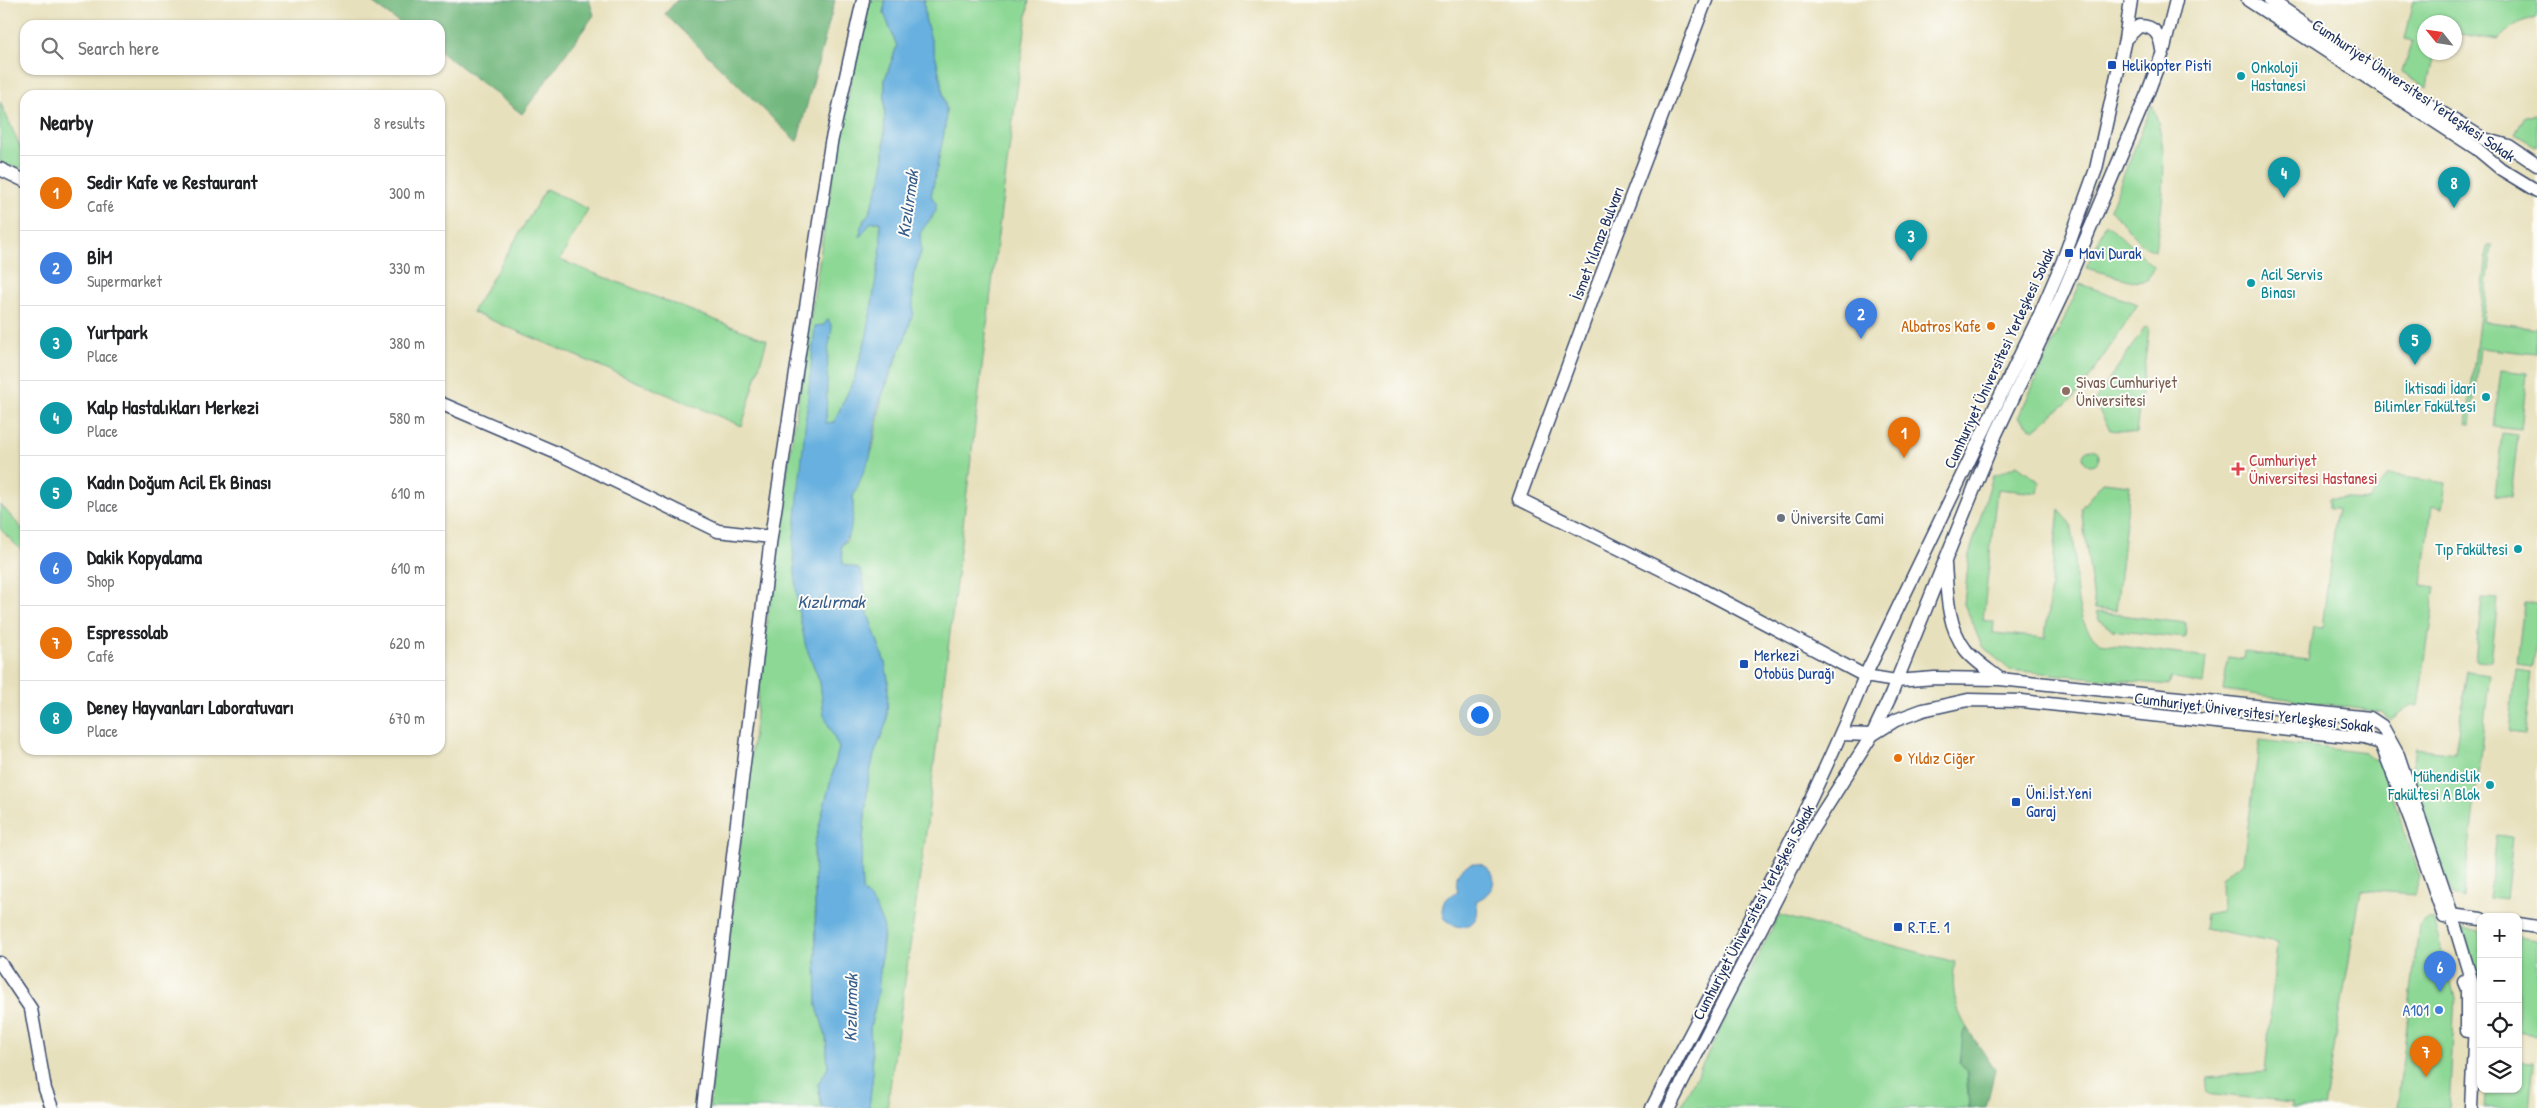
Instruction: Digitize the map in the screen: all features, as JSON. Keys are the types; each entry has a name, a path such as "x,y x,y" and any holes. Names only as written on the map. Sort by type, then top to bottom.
{"street":[{"path":"703,1108 771,537 831,143 863,0"},
{"name":"İsmet Yılmaz Bulvarı","path":"1519,499 1706,0"},
{"name":"Cumhuriyet Üniversitesi Yerleşkesi Sokak","path":"1652,1108 1766,888 1841,734 1865,676 2040,314 2062,263 2096,169 2125,39 2131,0"},
{"name":"Cumhuriyet Üniversitesi Yerleşkesi Sokak","path":"1669,1108 1811,831 1872,736 1914,640 1996,434 2082,250 2163,52 2176,0"},
{"name":"Cumhuriyet Üniversitesi Yerleşkesi Sokak","path":"2248,0 2478,149 2501,168 2537,192"},
{"name":"Cumhuriyet Üniversitesi Yerleşkesi Sokak","path":"2270,0 2402,88 2484,139 2509,146 2537,165"},
{"path":"2125,39 2139,26 2147,26 2160,37 2163,52"},
{"path":"0,169 20,179"},
{"path":"445,405 559,454 718,531 771,537"},
{"name":"Cumhuriyet Üniversitesi Yerleşkesi Sokak","path":"1519,499 1689,583 1865,676 1896,681 1935,678 2000,679 2370,718 2382,726 2398,755 2474,989 2476,1002 2471,1108"},
{"name":"Cumhuriyet Üniversitesi Yerleşkesi Sokak","path":"1945,560 1948,600 1954,628 1965,649 2000,679"},
{"name":"Cumhuriyet Üniversitesi Yerleşkesi Sokak","path":"1872,736 1896,720 1914,713 1968,700 2022,701 2364,738 2381,744 2411,821 2466,989 2464,1108"},
{"path":"1841,734 1872,736"},
{"path":"2451,915 2477,918"},
{"path":"2522,925 2537,927"},
{"path":"0,963 31,1009 42,1074 52,1108"}],"green space":[{"path":"374,0 589,0 594,15 522,114 445,55 445,20 396,20 372,3"},
{"path":"677,0 835,0 797,142 665,14"},
{"path":"870,0 885,0 884,13 897,46 885,79 884,161 881,179 870,211 861,227 860,235 871,222 880,222 881,247 867,335 854,379 834,422 826,423 828,319 798,609 806,646 820,682 824,715 839,748 814,846 817,1006 826,1037 828,1068 818,1084 822,1108 709,1108 777,538 837,144"},
{"path":"924,0 1029,0 1000,218 925,840 887,1108 869,1108 873,1073 870,1028 876,1002 884,937 874,904 862,890 861,864 868,781 874,755 887,721 888,680 885,663 868,614 863,577 859,569 843,564 841,546 847,540 853,514 853,497 873,448 882,396 908,330 913,277 921,252 920,233 924,225 932,219 936,203 931,196 945,128 946,109 937,62 925,18"},
{"path":"2414,0 2537,0 2537,18 2520,22 2498,40 2462,34 2462,15 2417,15 2417,60 2433,60 2427,87 2402,72 2412,41 2405,39"},
{"path":"0,102 20,146 20,167 8,166 0,162"},
{"path":"2152,105 2162,140 2164,177 2161,215 2155,251 2144,246 2110,209"},
{"path":"2537,115 2537,147 2515,134 2525,116"},
{"path":"546,189 588,209 560,260 767,340 742,426 472,312"},
{"path":"2106,223 2154,267 2147,280 2137,282 2086,268"},
{"path":"2488,245 2492,245 2483,321 2537,328 2537,354 2480,348 2471,424 2467,424"},
{"path":"2080,284 2138,304 2080,392 2034,430 2018,418"},
{"path":"2145,327 2149,328 2136,433 2110,430 2094,402"},
{"path":"2501,370 2527,373 2521,430 2494,427"},
{"path":"2502,433 2518,435 2511,497 2495,495"},
{"path":"2091,449 2097,451 2099,457 2097,463 2091,465 2085,463 2083,457 2085,451"},
{"path":"2017,465 2040,482 2038,493 1997,489 1983,620 1994,622 1993,633 2045,638 2059,510 2071,526 2074,540 2076,589 2083,619 2089,632 2100,643 2207,658 2204,684 2170,678 2169,685 2010,670 1982,646 1964,604 1969,555 1993,476"},
{"path":"2388,475 2446,483 2442,507 2432,506 2422,585 2436,587 2418,706 2411,705 2390,721 2382,712 2223,690 2228,657 2244,659 2245,652 2308,660 2313,627 2322,628 2337,509 2329,509 2329,498 2369,500"},
{"path":"2103,482 2130,485 2116,611 2095,609 2081,508"},
{"path":"0,504 20,526 20,549 0,529"},
{"path":"2482,598 2498,599 2491,661 2475,660"},
{"path":"2524,603 2537,604 2537,634 2533,666 2517,664"},
{"path":"2096,612 2186,623 2185,638 2112,630 2099,620"},
{"path":"2516,670 2532,672 2525,734 2509,732"},
{"path":"2467,671 2490,674 2463,898 2451,893 2411,780 2416,748 2455,753"},
{"path":"2260,740 2365,753 2381,762 2420,877 2414,894 2361,890 2324,1108 2291,1108 2291,1103 2206,1093 2208,1077 2265,1072 2277,943 2204,929 2206,914 2222,911 2221,878 2243,862"},
{"path":"2497,835 2513,837 2506,899 2489,897"},
{"path":"1779,915 1955,962 1953,979 1956,1004 1967,1028 1963,1034 1969,1108 1680,1108"},
{"path":"2427,919 2433,919 2455,997 2449,1108 2397,1108 2419,926"},
{"path":"2462,928 2477,930 2477,977 2464,941"},
{"path":"2522,938 2537,940 2537,1035 2522,1033"},
{"path":"1967,1028 1995,1070 1986,1108 1969,1108 1967,1072 1960,1064 1963,1034"},
{"path":"2522,1061 2534,1062 2529,1108 2485,1108 2487,1093 2522,1093"}],"water":[{"name":"Kızılırmak","path":"885,0 924,0 925,18 937,62 946,109 945,128 931,196 936,203 936,211 920,233 921,251 913,277 913,313 879,404 870,457 853,497 850,532 841,546 843,564 859,569 863,577 868,614 885,663 888,680 887,721 874,755 868,781 861,864 862,890 874,904 884,927 878,994 870,1028 873,1073 869,1108 822,1108 818,1084 828,1068 826,1037 817,1006 814,846 839,748 824,715 820,682 806,647 798,609 793,548 815,326 824,325 828,319 832,327 828,352 826,423 834,422 854,379 867,335 881,247 880,222 871,222 860,237 861,227 870,211 881,179 884,161 885,79 897,46 884,13"},
{"path":"1474,863 1489,869 1493,874 1493,886 1484,897 1476,901 1477,912 1475,920 1469,925 1461,927 1447,921 1444,914 1444,905 1450,896 1458,892 1457,877 1461,870"}],"place":[{"name":"Helikopter Pisti","path":"2112,65"},
{"name":"Onkoloji Hastanesi","path":"2241,76"},
{"name":"Kalp Hastalıkları Merkezi","path":"2284,198"},
{"name":"Deney Hayvanları Laboratuvarı","path":"2454,208"},
{"name":"Mavi Durak","path":"2069,253"},
{"name":"Yurtpark","path":"1911,261"},
{"name":"Acil Servis Binası","path":"2251,283"},
{"name":"Albatros Kafe","path":"1991,326"},
{"name":"BİM","path":"1861,339"},
{"name":"Kadın Doğum Acil Ek Binası","path":"2415,365"},
{"name":"Sivas Cumhuriyet Üniversitesi","path":"2066,391"},
{"name":"İktisadi İdari Bilimler Fakültesi","path":"2486,397"},
{"name":"Sedir Kafe ve Restaurant","path":"1904,458"},
{"name":"Cumhuriyet Üniversitesi Hastanesi","path":"2238,469"},
{"name":"Üniversite Cami","path":"1781,518"},
{"name":"Tıp Fakültesi","path":"2518,549"},
{"name":"Merkezi Otobüs Durağı","path":"1744,664"},
{"name":"Yıldız Ciğer","path":"1898,758"},
{"name":"Mühendislik Fakültesi A Blok","path":"2490,785"},
{"name":"Üni.İst.Yeni Garaj","path":"2016,802"},
{"name":"R.T.E. 1","path":"1898,927"},
{"name":"Dakik Kopyalama","path":"2440,992"},
{"name":"A101","path":"2439,1010"},
{"name":"Espressolab","path":"2426,1077"}]}
